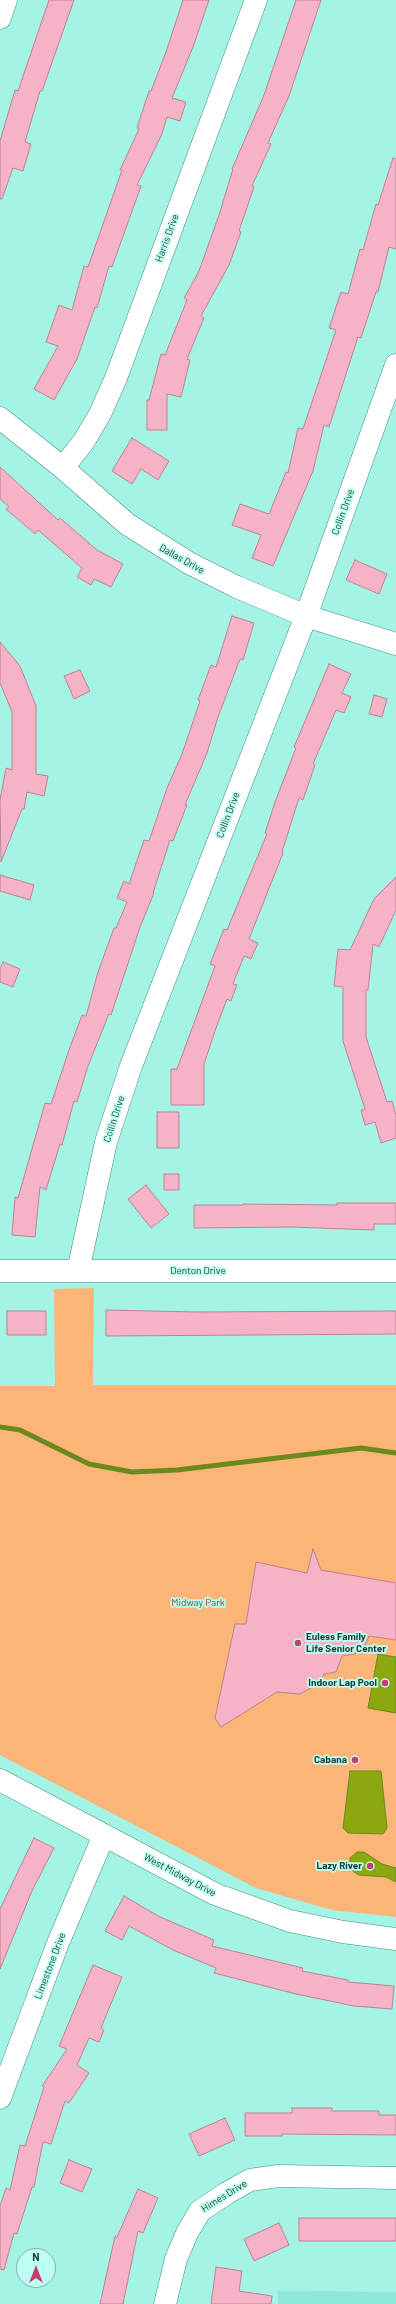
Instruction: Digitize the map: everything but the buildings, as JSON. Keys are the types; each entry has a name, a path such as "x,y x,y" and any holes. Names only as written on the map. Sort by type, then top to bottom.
{"street":[{"path":"0,18 6,0"},
{"name":"Harris Drive","path":"63,468 84,441 100,414 116,378 256,0"},
{"name":"Collin Drive","path":"78,1271 106,1142 131,1066 391,395 396,365"},
{"name":"Dallas Drive","path":"0,418 63,468 126,524 189,563 237,587 306,616 396,644"},
{"name":"Denton Drive","path":"0,1272 396,1272"},
{"name":"West Midway Drive","path":"0,1780 215,1894 290,1921 343,1932 396,1939"},
{"name":"Limestone Drive","path":"0,2098 61,1936 104,1835"},
{"name":"Himes Drive","path":"165,2304 176,2259 187,2233 200,2211 250,2180 278,2176 396,2178"}],"shaded area":[{"name":"Indoor Lap Pool","path":"378,1654 396,1657 396,1713 368,1708"},
{"path":"350,1771 381,1771 387,1828 383,1834 348,1833 343,1828"},
{"name":"Lazy River","path":"357,1852 364,1852 382,1864 396,1868 396,1882 386,1877 359,1875 354,1872 350,1864 350,1858"},
{"path":"278,2291 396,2292 396,2304 278,2304"}],"green space":[{"name":"Midway Park","path":"94,1288 93,1385 396,1385 396,1917 332,1910 256,1888 0,1755 0,1386 55,1386 54,1289"}],"waterway":[{"path":"0,1427 20,1430 89,1464 132,1472 177,1470 361,1448 396,1453"}],"place":[{"name":"Euless Family Life Senior Center","path":"298,1643"},
{"name":"Indoor Lap Pool","path":"385,1683"},
{"name":"Cabana","path":"355,1760"},
{"name":"Lazy River","path":"370,1866"}]}
